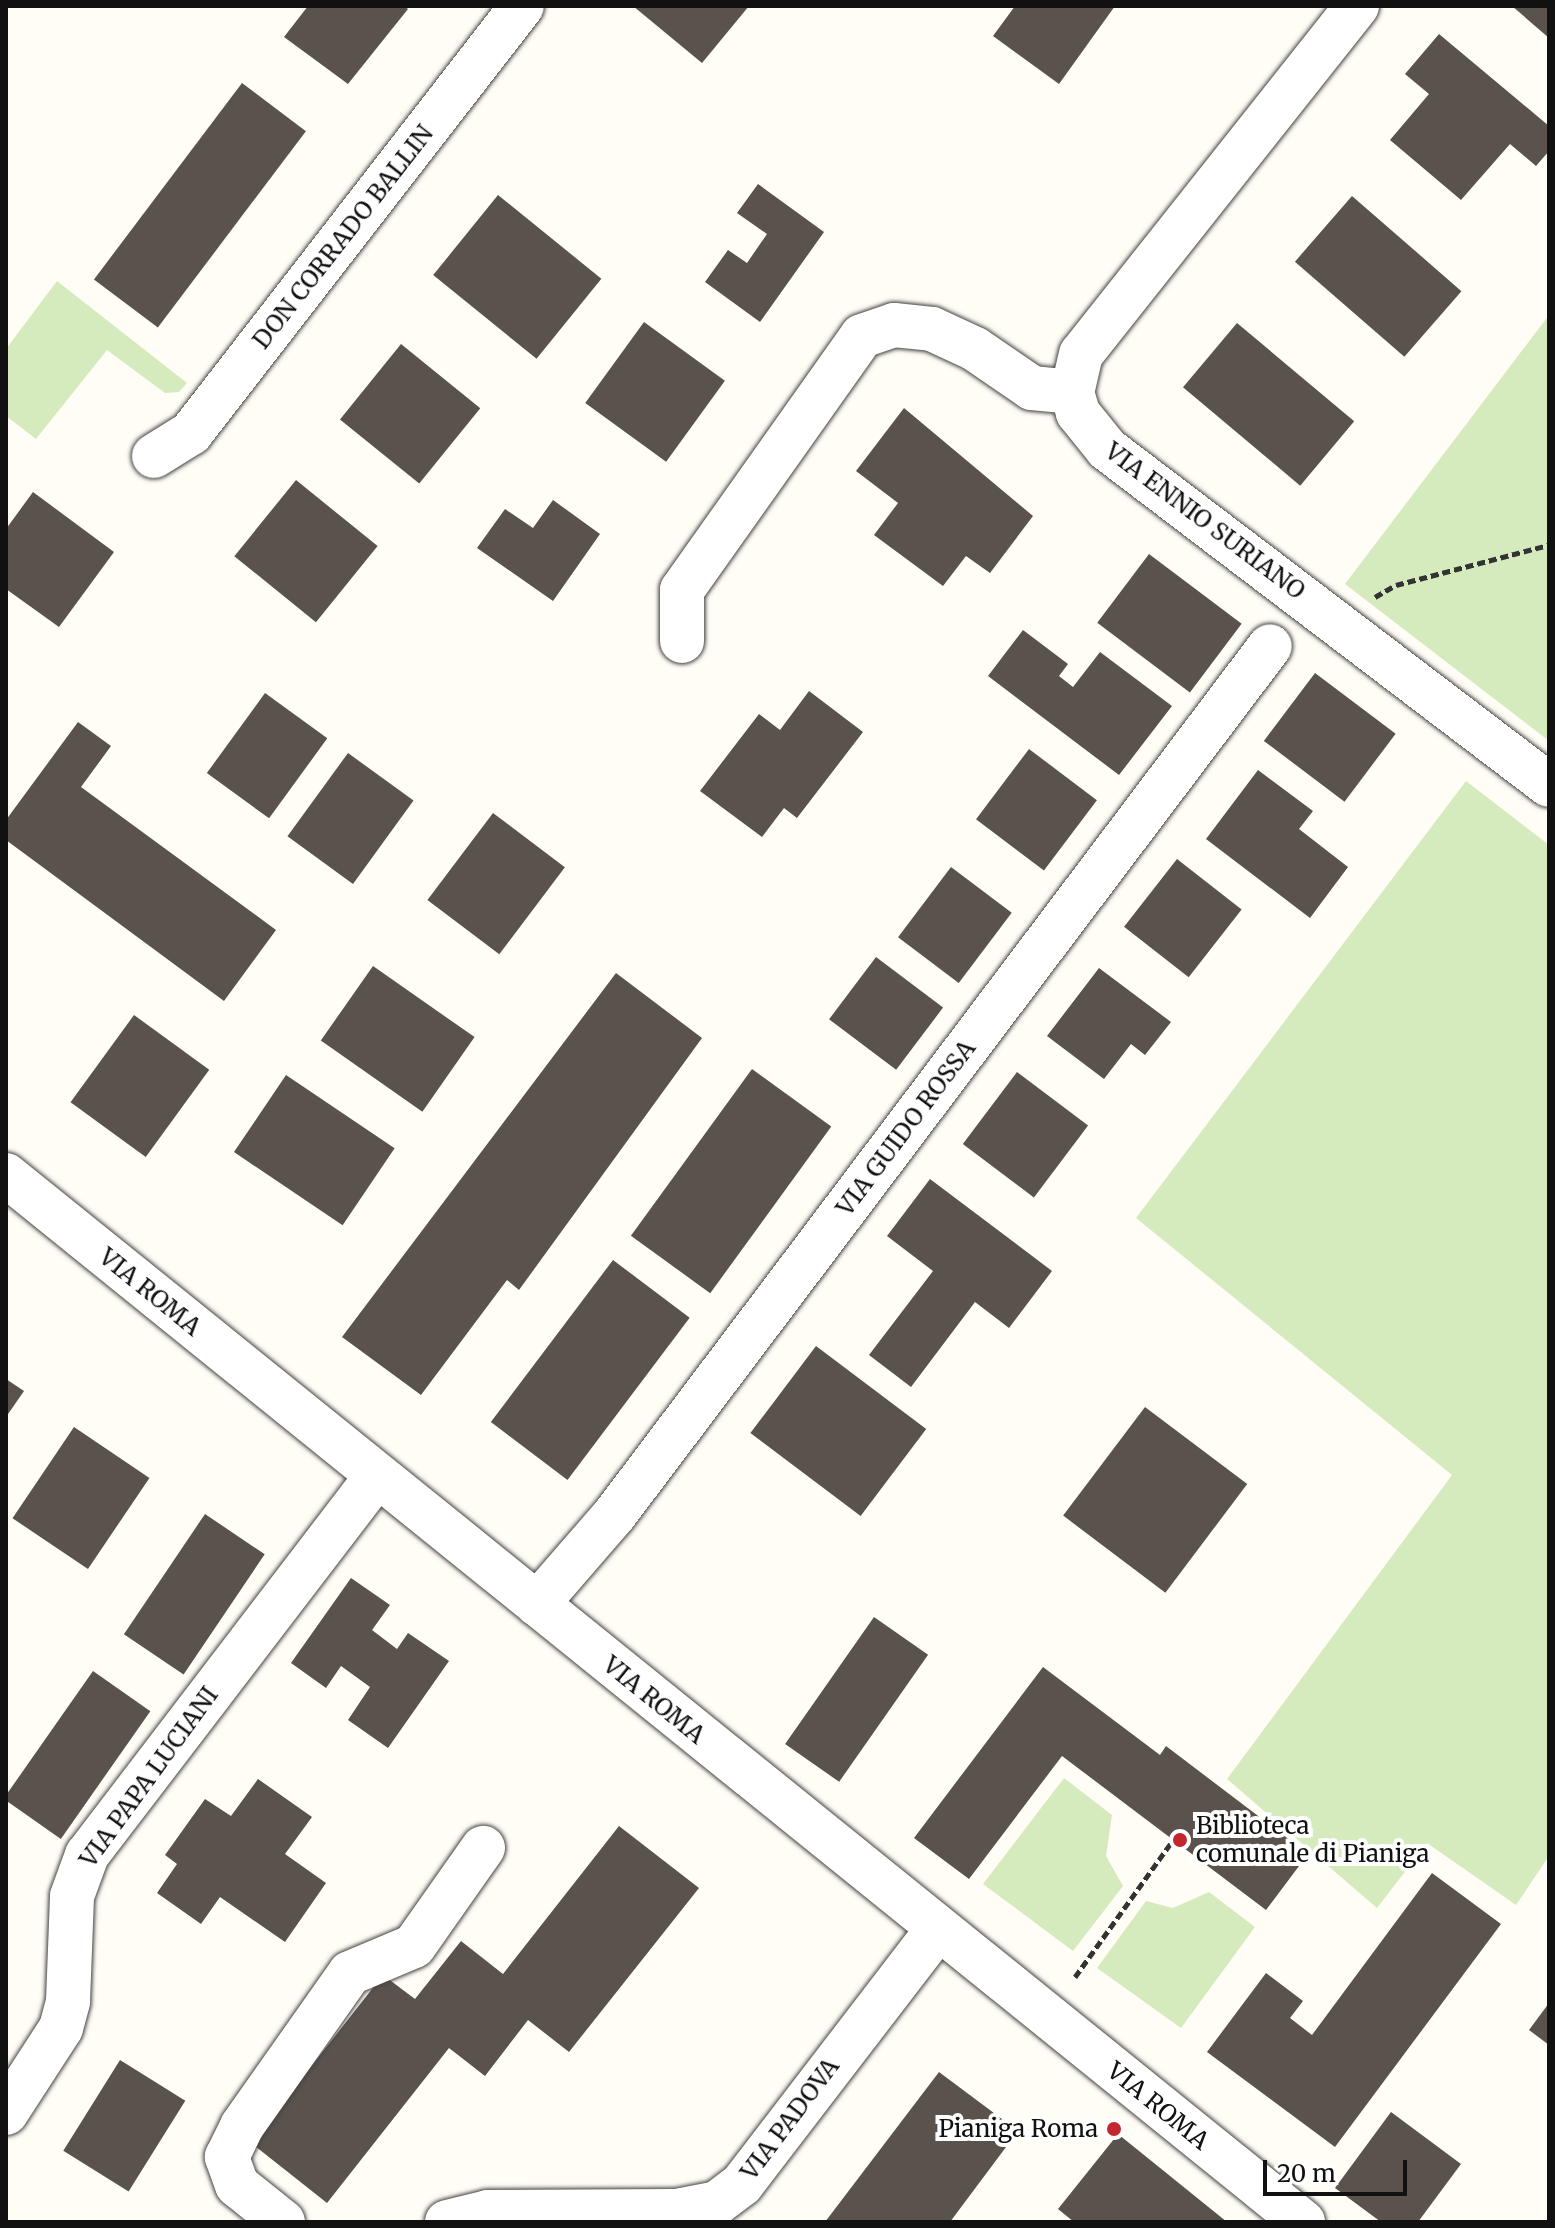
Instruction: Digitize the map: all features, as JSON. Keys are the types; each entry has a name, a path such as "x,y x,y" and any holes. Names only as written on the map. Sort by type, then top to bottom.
{"street":[{"name":"DON CORRADO BALLIN","path":"154,456 191,433 522,6"},
{"path":"682,641 682,590 862,336 894,325 932,329 975,349 1032,388 1072,392 1081,354 1357,6"},
{"name":"VIA ENNIO SURIANO","path":"1072,392 1078,413 1107,449 1549,785"},
{"name":"VIA GUIDO ROSSA","path":"537,1604 615,1514 1270,646"},
{"name":"VIA ROMA","path":"6,1175 1302,2222"},
{"name":"VIA PAPA LUCIANI","path":"6,2113 61,2028 68,2001 72,1896 87,1855 377,1476"},
{"path":"283,2222 237,2185 227,2157 242,2126 350,1973 414,1946 483,1848"},
{"name":"VIA PADOVA","path":"447,2222 488,2212 676,2217 717,2203 742,2184 777,2109 938,1929"}],"path":[{"path":"1369,603 1396,585 1549,545"},
{"path":"1075,1977 1173,1840"}],"green space":[{"path":"57,281 187,383 179,392 165,393 107,350 36,439 6,416 6,349"},
{"path":"1549,315 1549,741 1345,584"},
{"path":"1466,781 1549,845 1549,1856 1516,1905 1427,1843 1377,1908 1227,1779 1452,1475 1136,1218"},
{"path":"1064,1778 1112,1815 1106,1856 1123,1886 1073,1951 983,1884"},
{"path":"1209,1892 1255,1927 1181,2028 1097,1968 1146,1901 1173,1908"}],"building":[{"path":"308,6 404,6 408,9 348,84 284,37"},
{"path":"633,6 749,6 702,63"},
{"path":"1015,6 1115,6 1059,84 993,36"},
{"path":"1512,6 1549,6 1549,38"},
{"path":"1439,34 1549,126 1549,151 1536,166 1510,144 1461,200 1390,140 1429,94 1405,74"},
{"path":"242,83 306,131 158,328 94,279"},
{"path":"758,184 824,232 760,322 705,282 728,250 747,263 767,234 737,213"},
{"path":"498,195 601,279 537,359 433,275"},
{"path":"1352,196 1461,291 1404,357 1295,262"},
{"path":"644,322 725,381 666,462 585,403"},
{"path":"1237,323 1354,421 1300,486 1183,387"},
{"path":"401,344 480,408 419,484 340,419"},
{"path":"904,408 1033,516 990,573 966,556 943,586 874,535 898,503 856,471"},
{"path":"296,480 378,546 316,622 234,556"},
{"path":"33,492 114,552 59,627 6,589 6,529"},
{"path":"553,500 600,534 553,601 477,548 505,509 533,528"},
{"path":"1149,554 1242,624 1190,692 1097,623"},
{"path":"1023,630 1068,664 1059,676 1073,687 1100,652 1172,706 1119,775 988,676"},
{"path":"1315,673 1396,734 1345,802 1264,741"},
{"path":"809,691 863,732 797,818 784,808 762,837 700,791 759,714 780,730"},
{"path":"265,693 327,738 269,818 207,773"},
{"path":"78,722 111,746 81,787 276,930 224,1001 6,840 6,820"},
{"path":"1029,749 1097,800 1044,870 976,819"},
{"path":"348,753 414,801 353,884 287,836"},
{"path":"1258,770 1313,811 1299,829 1348,867 1310,918 1206,839"},
{"path":"493,813 565,867 499,954 427,900"},
{"path":"1177,859 1242,909 1189,977 1124,927"},
{"path":"951,867 1012,913 959,983 898,937"},
{"path":"876,957 943,1008 896,1070 829,1019"},
{"path":"373,966 475,1037 422,1112 321,1041"},
{"path":"1099,968 1171,1022 1145,1055 1131,1044 1104,1079 1047,1036"},
{"path":"616,973 702,1038 519,1290 507,1280 421,1395 342,1337"},
{"path":"134,1015 209,1070 146,1157 71,1102"},
{"path":"752,1069 831,1127 710,1293 631,1236"},
{"path":"1017,1072 1088,1126 1034,1197 963,1144"},
{"path":"286,1075 395,1148 343,1225 234,1152"},
{"path":"930,1179 1052,1271 1009,1328 975,1302 911,1387 869,1355 933,1271 887,1236"},
{"path":"613,1260 690,1318 568,1480 491,1422"},
{"path":"816,1346 926,1429 861,1516 750,1433"},
{"path":"6,1379 24,1391 6,1417"},
{"path":"1145,1407 1247,1484 1165,1593 1063,1516"},
{"path":"74,1427 149,1478 88,1569 12,1518"},
{"path":"205,1514 265,1554 184,1674 124,1634"},
{"path":"351,1578 390,1605 372,1630 397,1649 408,1633 449,1661 388,1748 348,1720 370,1687 341,1666 326,1688 291,1663"},
{"path":"874,1617 928,1655 839,1782 785,1744"},
{"path":"1043,1667 1160,1755 1166,1746 1308,1854 1266,1910 1062,1756 969,1879 914,1838"},
{"path":"93,1671 150,1711 61,1839 6,1801 6,1795"},
{"path":"258,1779 312,1817 285,1854 326,1883 285,1942 220,1897 201,1924 157,1893 177,1864 165,1855 205,1799 231,1816"},
{"path":"619,1826 699,1888 569,2052 528,2020 485,2076 449,2048 327,2203 251,2143 383,1975 415,1999 461,1941 503,1974"},
{"path":"1432,1873 1501,1924 1335,2147 1207,2052 1266,1973 1303,2001 1290,2018 1312,2035"},
{"path":"1549,2003 1549,2045 1529,2030"},
{"path":"120,2060 185,2101 129,2192 63,2151"},
{"path":"939,2072 1018,2131 950,2222 825,2222"},
{"path":"1391,2112 1461,2164 1418,2222 1381,2222 1335,2188"},
{"path":"1118,2134 1227,2222 1074,2222 1058,2209"}],"place":[{"name":"Biblioteca comunale di Pianiga","path":"1180,1840"},
{"name":"Pianiga Roma","path":"1114,2129"}]}
